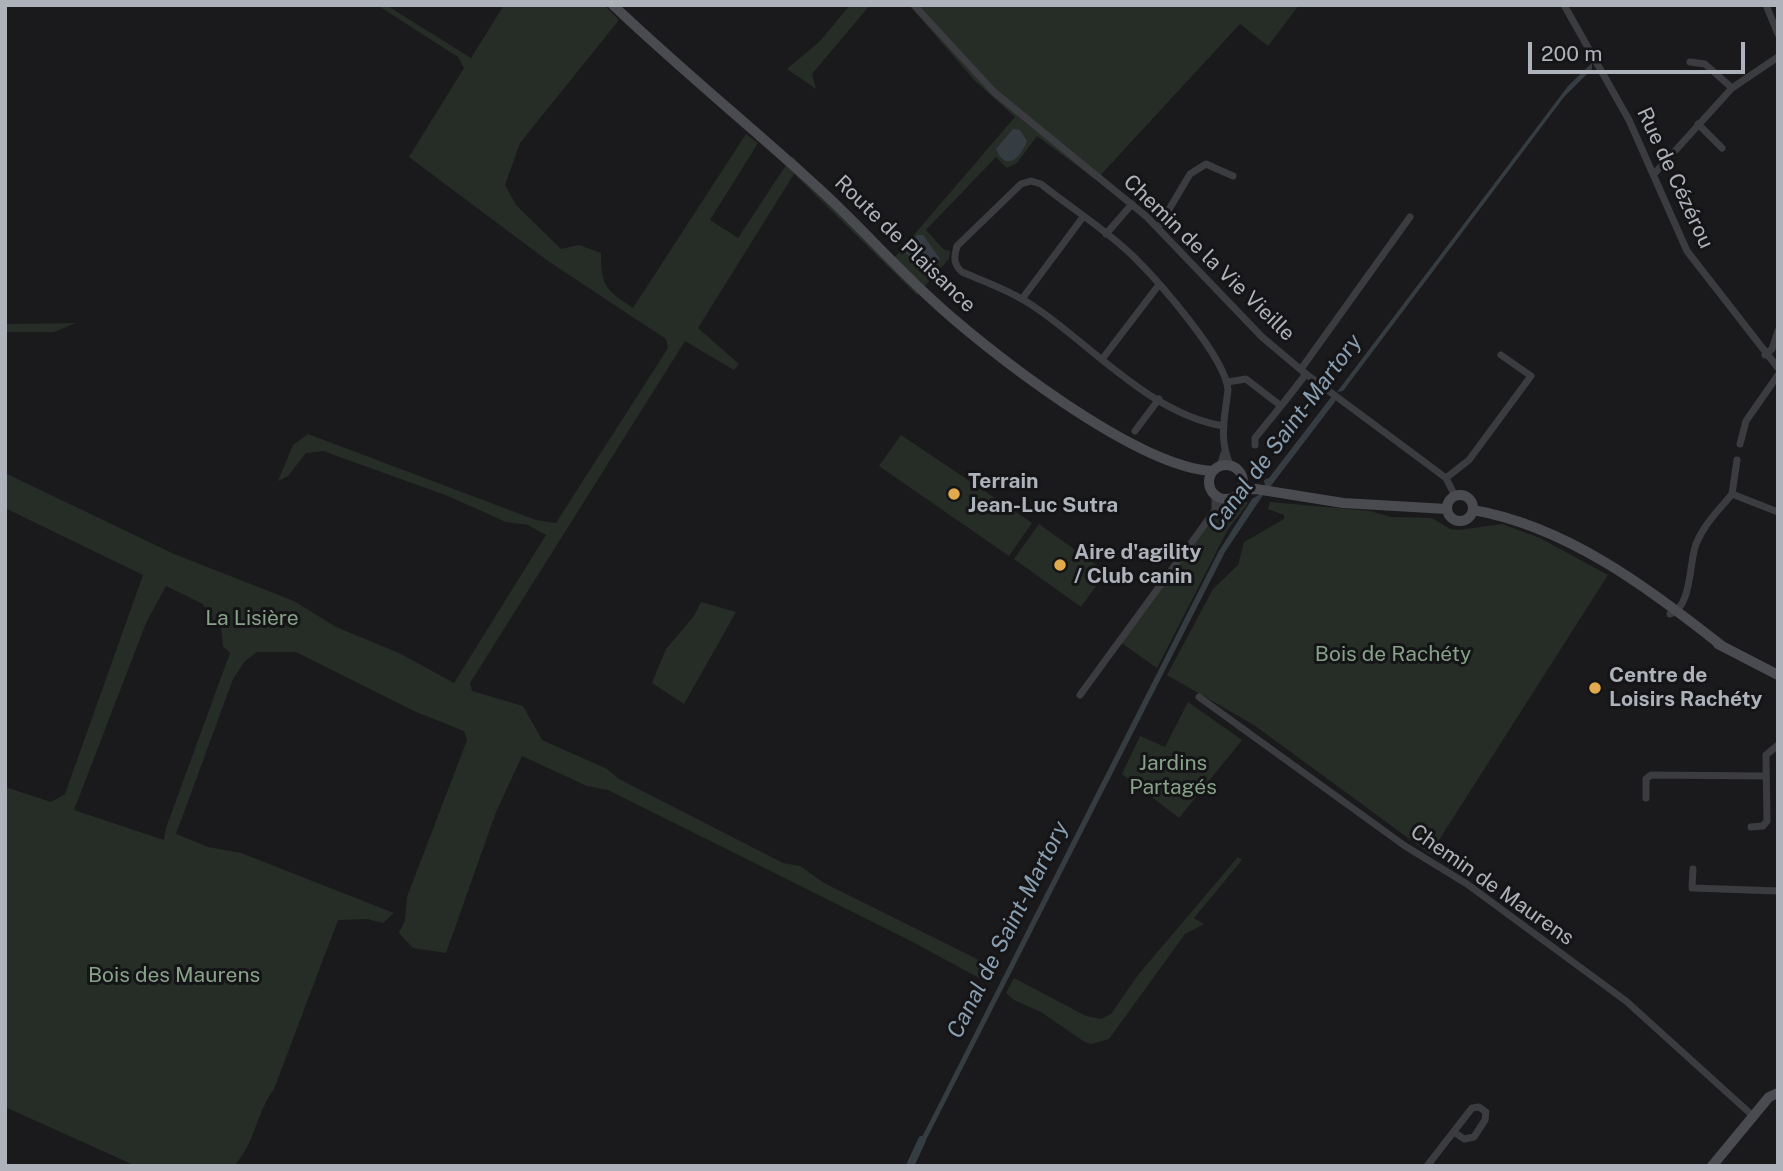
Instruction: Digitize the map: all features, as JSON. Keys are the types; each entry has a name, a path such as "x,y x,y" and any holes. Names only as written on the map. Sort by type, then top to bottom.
{"main road":[{"name":"Route de Plaisance","path":"613,5 710,96 820,190 927,296 960,324 1101,428 1198,471 1218,471"},
{"path":"1238,469 1242,485 1234,497 1219,496 1218,471 1238,469"},
{"path":"1242,485 1343,503 1447,509"},
{"path":"1447,509 1455,496 1470,499 1473,510"},
{"path":"1447,509 1450,517 1457,521 1465,520 1473,510"},
{"path":"1473,510 1515,520 1546,532 1594,557 1722,646 1778,675"},
{"path":"1712,1166 1769,1097 1778,1093"}],"street":[{"name":"Chemin de la Vie Vieille","path":"914,5 957,54 1017,114 1132,204 1262,337 1304,372 1446,478 1455,496"},
{"name":"Rue de Cézérou","path":"1564,5 1655,173 1687,251 1765,355 1778,368"},
{"path":"1766,5 1778,34"},
{"path":"1655,173 1732,88 1778,57"},
{"path":"1690,62 1705,64 1732,88"},
{"path":"1698,124 1722,148"},
{"path":"1158,228 1190,174 1206,164 1233,176"},
{"path":"1218,471 1224,453 1227,382 1216,356 1136,258 1041,184 1031,181 1021,184 957,246 954,257 956,267 962,272 1022,299 1159,398 1202,422 1224,426"},
{"path":"1107,234 1132,204"},
{"path":"1022,299 1083,217"},
{"path":"1255,445 1255,439 1282,406 1410,217"},
{"path":"1103,358 1158,286"},
{"path":"1765,355 1772,349 1778,331"},
{"path":"1446,478 1469,460 1531,376 1501,355"},
{"path":"1740,444 1746,421 1778,374"},
{"path":"1227,382 1246,379 1282,406"},
{"path":"1135,431 1159,398"},
{"path":"1673,611 1689,586 1696,544 1710,520 1732,494 1737,460"},
{"path":"1732,494 1778,512"},
{"path":"1080,695 1214,508 1219,496"},
{"name":"Chemin de Maurens","path":"1199,697 1405,846 1467,884 1626,1001 1753,1116"},
{"path":"1751,827 1763,826 1767,821 1766,755 1778,745"},
{"path":"1646,798 1646,779 1651,775 1766,776"},
{"path":"1693,869 1692,888 1778,891"},
{"path":"1427,1166 1472,1108 1479,1107 1486,1112 1486,1120 1474,1137 1464,1139 1454,1132"}],"green space":[{"path":"377,5 386,5 471,58 504,5 604,5 619,20 520,143 505,185 516,205 561,249 579,245 601,253 604,281 611,292 633,308 746,134 758,143 710,220 738,238 792,156 894,258 1015,117 975,81 909,5 1299,5 1268,46 1240,24 1096,180 1037,136 1017,163 1007,168 996,157 926,230 943,249 950,251 949,259 917,295 794,174 698,328 739,364 734,370 685,341 470,683 472,691 523,706 542,740 607,769 619,779 783,863 800,866 824,883 997,969 990,984 911,941 608,790 587,786 522,756 496,812 446,953 413,948 399,933 405,920 407,897 467,740 464,731 414,711 296,652 257,652 245,661 233,679 176,834 208,847 241,853 394,913 383,923 367,919 338,920 274,1089 247,1148 234,1166 136,1166 5,1107 5,787 51,802 65,794 143,575 5,508 5,473 174,554 294,601 336,627 399,653 454,683 546,535 528,525 506,522 448,496 323,451 306,453 288,476 278,481 293,445 308,434 536,520 556,523 668,348 666,339 548,261 409,157 464,68 458,57","holes":["166,586 203,604 211,619 221,627 223,646 230,653 166,828 164,840 74,810 146,623"]},
{"path":"850,5 870,5 812,74 816,89 787,69 820,41"},
{"path":"76,323 54,332 5,332 5,324"},
{"name":"Terrain Jean-Luc Sutra","path":"901,435 1032,523 1009,556 879,466"},
{"path":"1244,500 1248,503 1227,531 1157,668 1120,642 1212,517"},
{"name":"Bois de Rachéty","path":"1270,502 1370,511 1391,517 1432,518 1450,529 1459,530 1502,524 1540,538 1608,575 1430,854 1254,725 1167,675 1213,589 1238,565 1244,542 1284,519 1284,515 1268,509"},
{"name":"Aire d'agility / Club canin","path":"1039,524 1106,572 1081,607 1014,559"},
{"path":"701,602 736,612 684,704 652,683 666,649 694,616"},
{"name":"Jardins Partagés","path":"1188,702 1242,740 1179,818 1122,774 1140,736 1165,747"},
{"path":"1238,857 1242,860 1194,918 1204,924 1185,934 1109,1039 1091,1044 1083,1041 1041,1012 1014,1000 1006,993 1014,978 1086,1016 1101,1019 1111,1014 1138,975"}],"shaded area":[{"path":"1592,63 1592,69 1564,97 1343,391 1337,392 1568,86"},
{"path":"1013,129 1020,130 1027,141 1017,158 1008,161 1000,156 996,149"},
{"path":"917,235 923,235 940,259 930,272 924,271 906,253 906,247"},
{"path":"1332,396 1336,400 1334,403 1270,487 1265,486 1264,480 1269,478"},
{"path":"1263,495 1225,552 927,1138 920,1148 917,1147 1219,551 1252,499"}],"waterway":[{"name":"Canal de Saint-Martory","path":"910,1166 922,1140"}],"place":[{"name":"Terrain Jean-Luc Sutra","path":"954,494"},
{"name":"Aire d'agility / Club canin","path":"1060,565"},
{"name":"Centre de Loisirs Rachéty","path":"1595,688"}],"park label":[{"name":"La Lisière","path":"252,619"},
{"name":"Bois des Maurens","path":"174,976"}]}
